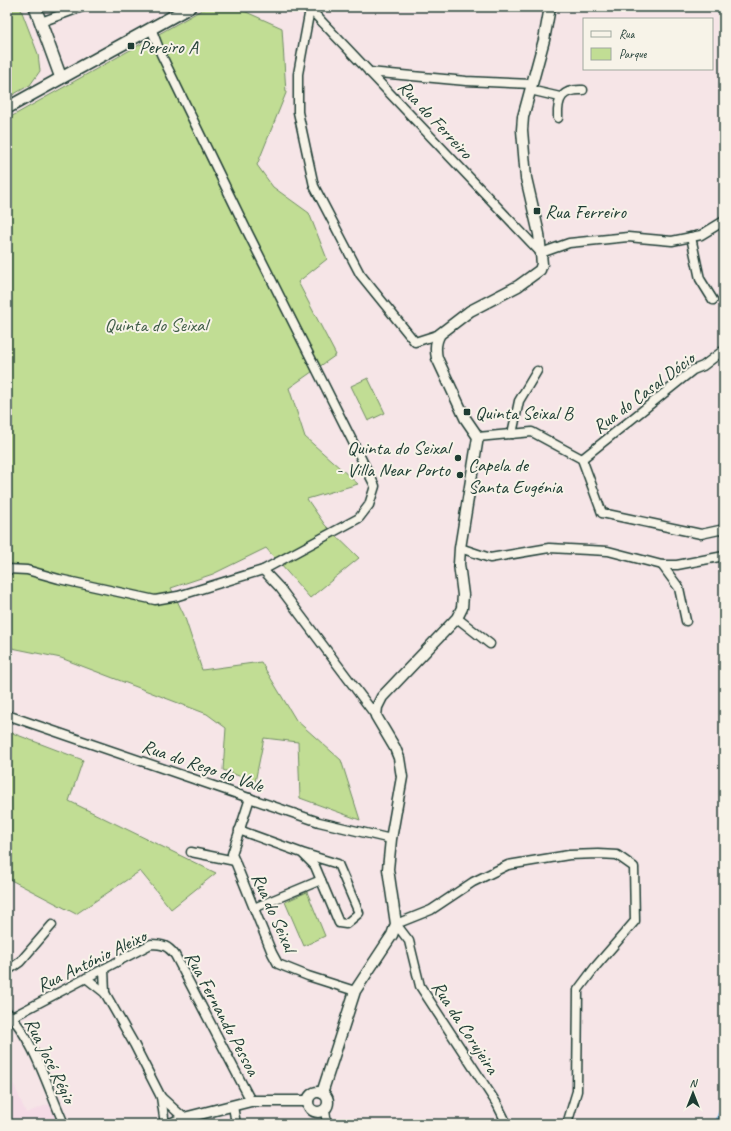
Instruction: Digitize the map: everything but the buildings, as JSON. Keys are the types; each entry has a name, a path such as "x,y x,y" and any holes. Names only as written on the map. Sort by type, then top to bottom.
{"main road":[{"path":"35,7 61,78"},
{"path":"7,108 190,7"}],"street":[{"path":"41,22 82,7"},
{"path":"309,8 298,74 298,112 314,186 360,274 415,342 440,334 470,312 518,286 536,274 542,264 539,234 526,178 522,145 523,117 544,40 550,7"},
{"name":"Rua do Ferreiro","path":"309,8 541,253"},
{"path":"7,569 27,570 59,579 155,600 178,596 263,570 360,518 369,505 375,486 247,231 161,54 151,28"},
{"path":"369,72 531,87 560,97"},
{"path":"558,118 557,103 560,97 572,89 583,90"},
{"path":"541,253 568,243 628,237 672,241 701,235 724,221"},
{"path":"692,237 700,279 713,300"},
{"path":"376,716 377,707 382,697 457,618 462,608 463,595 459,564 460,548 478,437 465,418 437,358 436,344 440,334"},
{"name":"Rua do Casal Dócio","path":"582,459 693,370 703,366 724,350"},
{"path":"512,434 519,401 537,371"},
{"path":"478,437 532,432 582,459 602,513 701,534 724,529"},
{"path":"460,548 490,558 549,548 608,551 662,565 677,565 724,556"},
{"path":"662,565 679,588 686,621"},
{"path":"263,570 280,588 376,716 395,748 401,768 401,788 391,839 388,869 396,924 392,935 355,991 322,1093"},
{"path":"457,618 490,644"},
{"name":"Rua do Rego do Vale","path":"7,715 326,824 391,839"},
{"name":"Rua do Seixal","path":"250,798 232,854 272,953 278,964 308,976 355,991"},
{"path":"239,830 302,853 338,864 359,912 346,924 339,923 315,866 302,853"},
{"path":"191,852 235,861"},
{"path":"396,924 432,910 473,882 508,865 569,856 598,854 617,856 634,867 635,920 578,990 577,1091 566,1124"},
{"path":"254,908 321,880"},
{"name":"Rua da Corujeira","path":"396,924 409,941 420,986 497,1104 507,1124"},
{"path":"7,971 20,962 52,926"},
{"name":"Rua António Aleixo","path":"10,1014 86,978 151,944 162,944"},
{"name":"Rua Fernando Pessoa","path":"162,944 170,948 175,955 251,1101"},
{"path":"104,969 106,993 161,1097 184,1118"},
{"path":"86,978 106,993"},
{"name":"Rua José Régio","path":"10,1014 31,1049 64,1124"},
{"path":"308,1101 313,1094 322,1093"},
{"path":"322,1093 328,1100 325,1110 327,1124"},
{"path":"161,1097 164,1124"},
{"path":"170,1124 184,1118 251,1101 308,1101"},
{"path":"308,1101 312,1110 318,1112 325,1110"},
{"path":"233,1106 236,1124"}],"shaded area":[{"path":"7,1078 11,1078 26,1113 49,1104 60,1124 7,1124"}],"green space":[{"path":"7,7 20,7 38,54 40,71 30,85 7,98"},
{"name":"Quinta do Seixal","path":"207,7 235,7 282,28 286,93 257,165 273,187 309,213 327,259 298,282 336,355 289,388 305,437 358,484 307,499 325,525 359,558 310,598 266,548 213,574 171,588 184,615 202,670 261,662 296,720 341,760 360,820 300,798 298,742 264,738 255,782 223,770 226,728 207,714 61,658 7,647 7,119"},
{"path":"368,378 385,413 368,421 351,386"},
{"path":"7,731 83,760 69,801 216,873 171,909 140,871 76,914 7,878"},
{"path":"307,892 325,936 304,946 285,902"}],"waterway":[{"path":"721,1124 724,1115"}],"place":[{"name":"Pereiro A","path":"131,46"},
{"name":"Rua Ferreiro","path":"537,211"},
{"name":"Quinta Seixal B","path":"467,412"},
{"name":"Quinta do Seixal - Villa Near Porto","path":"458,458"},
{"name":"Capela de Santa Eugénia","path":"460,475"}]}
